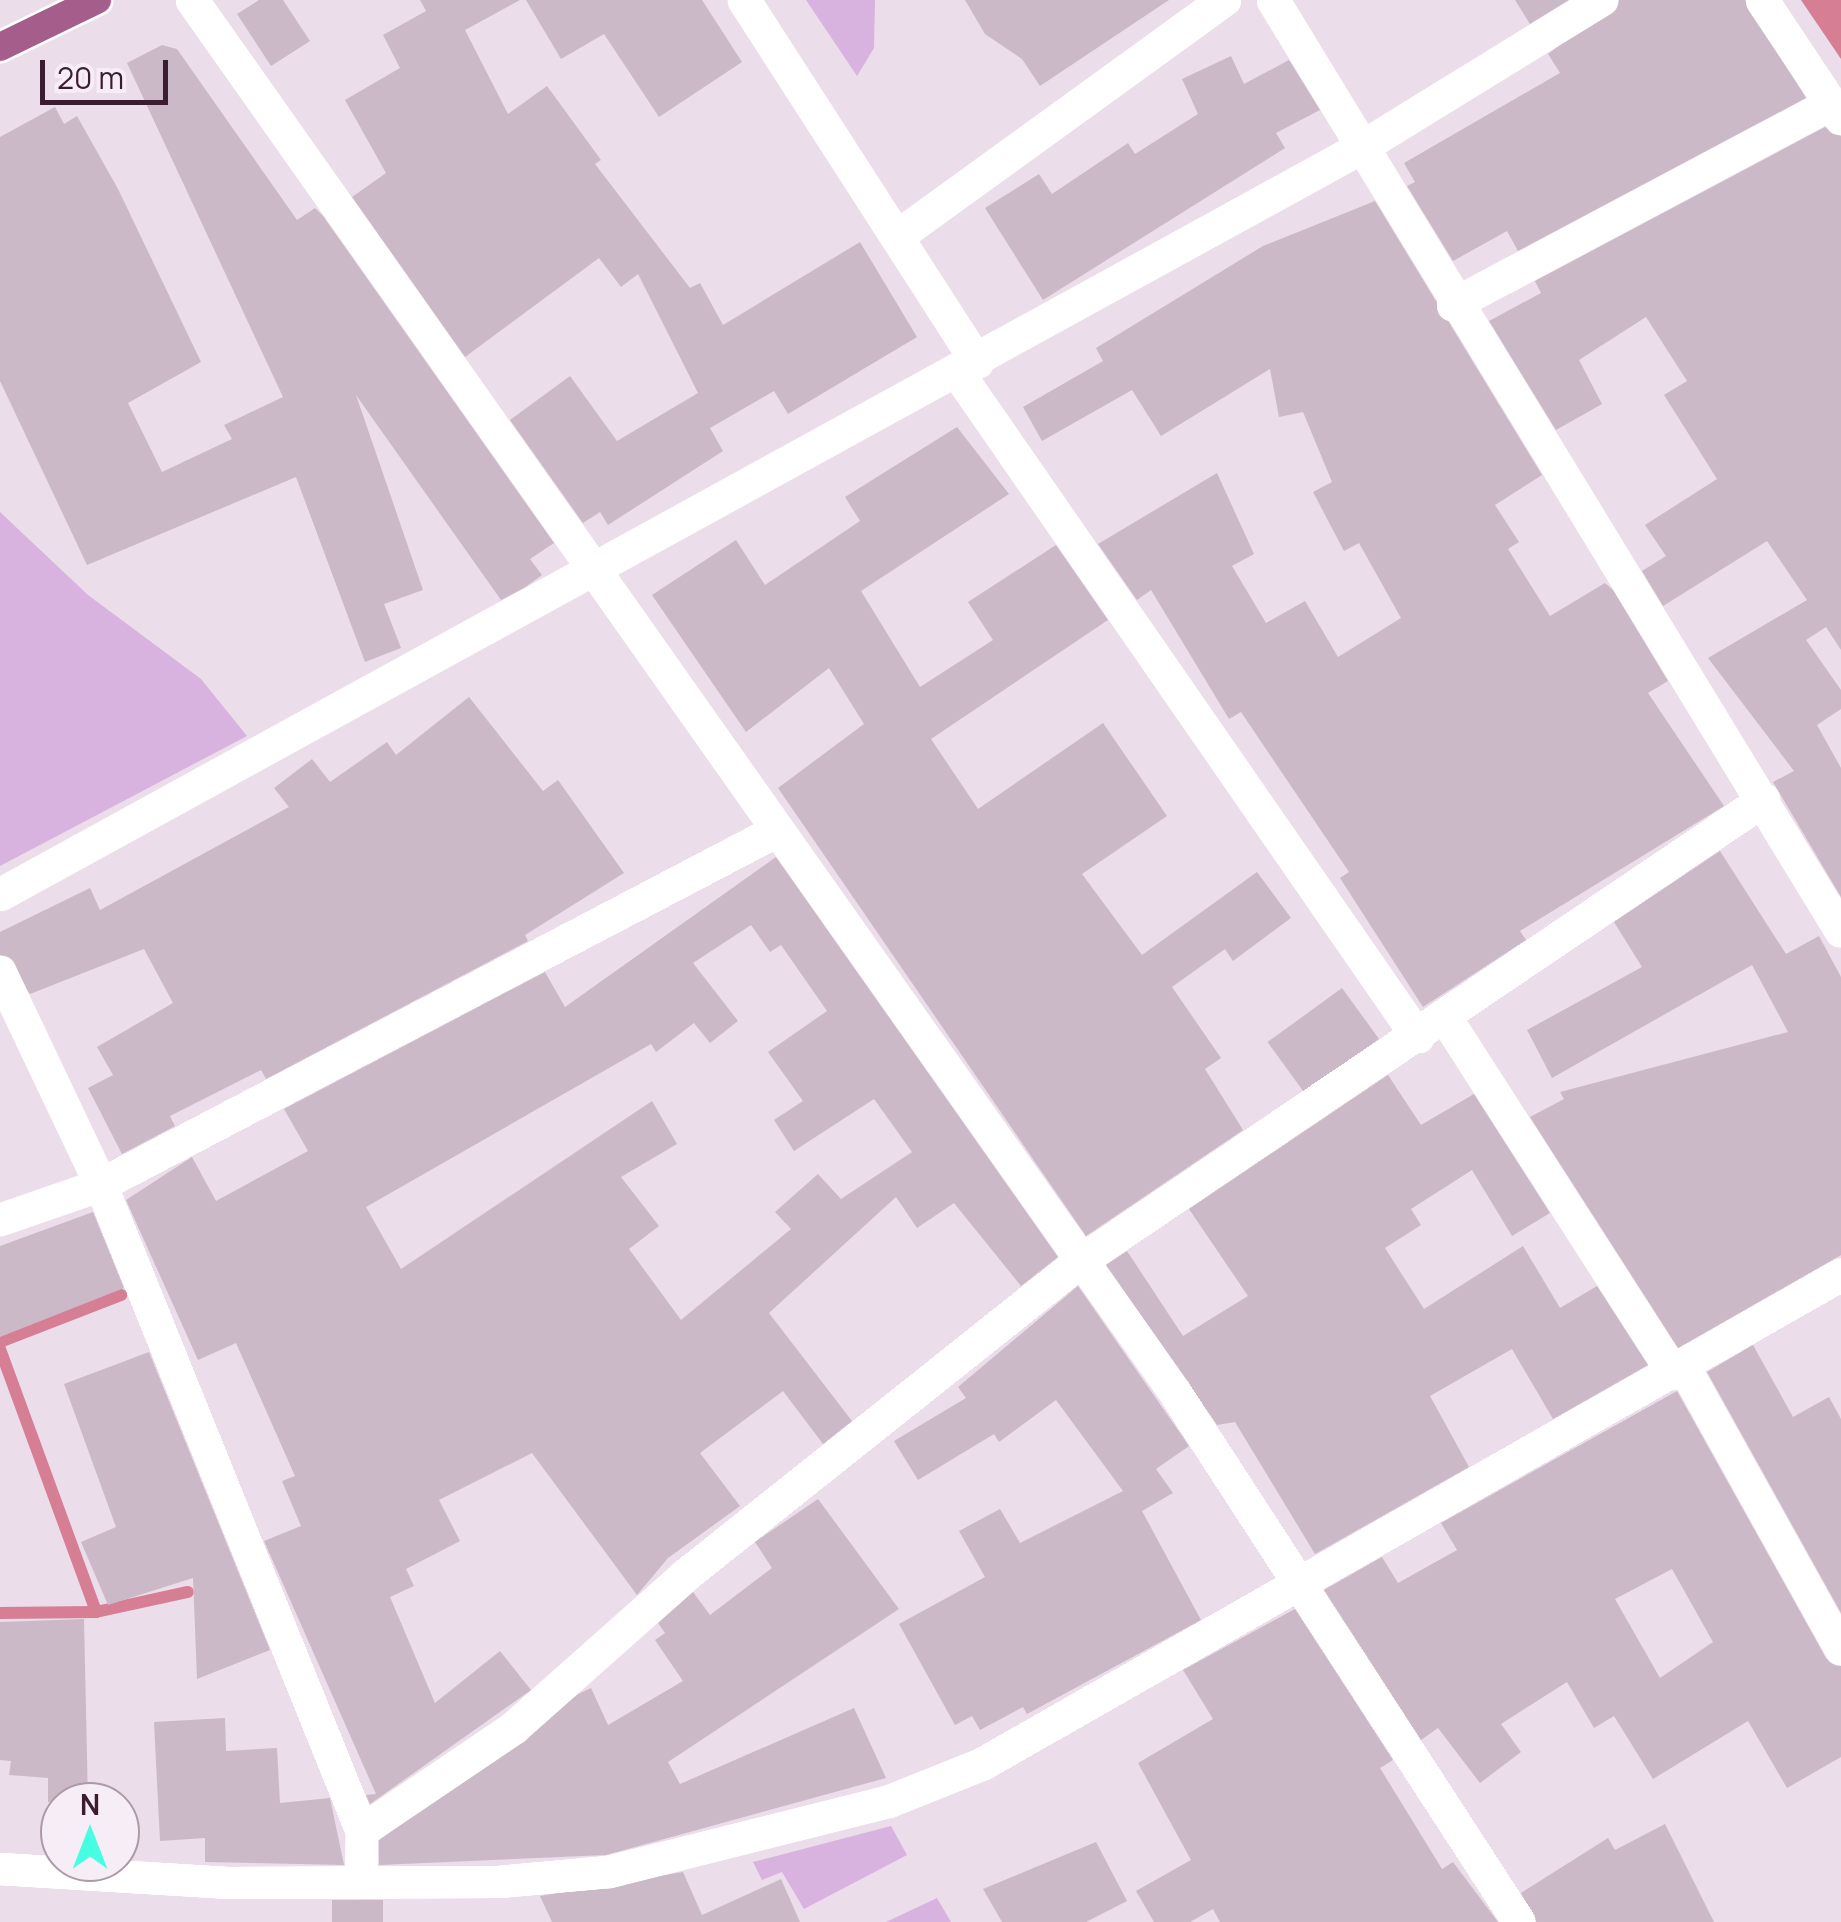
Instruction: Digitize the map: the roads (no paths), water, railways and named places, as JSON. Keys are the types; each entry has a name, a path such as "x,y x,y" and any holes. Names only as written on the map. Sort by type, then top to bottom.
{"main road":[{"path":"0,47 97,0"}],"street":[{"path":"192,0 536,479 594,575 773,834 1081,1262 1299,1580 1519,1922"},
{"path":"744,0 897,237 967,367 1418,1037"},
{"path":"897,237 1225,0"},
{"path":"1272,0 1454,305 1764,800 1841,931"},
{"path":"0,895 594,575 1362,148 1602,0"},
{"path":"1454,305 1836,111 1762,0"},
{"path":"362,1831 514,1728 685,1576 1081,1262 1764,800"},
{"path":"0,1220 101,1185 773,834"},
{"path":"0,972 101,1185 362,1831 361,1876"},
{"path":"1445,1017 1679,1370 1841,1648"},
{"path":"0,1869 228,1883 361,1876 499,1882 610,1872 888,1802 983,1764 1299,1580 1679,1370 1841,1275"}],"waterway":[{"path":"0,1342 121,1295"},
{"path":"0,1349 96,1612 188,1592"},
{"path":"0,1613 96,1612"}]}
